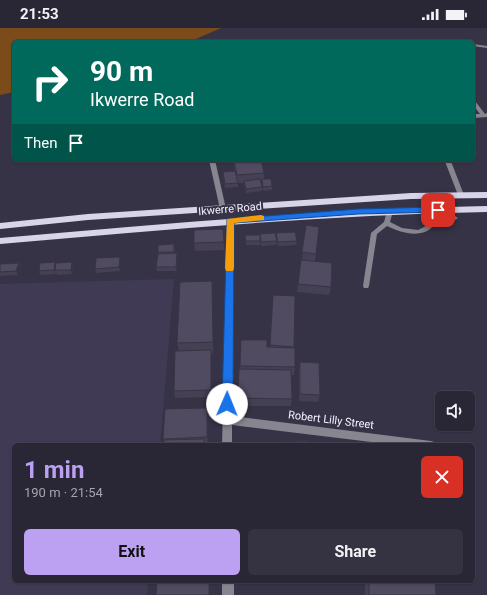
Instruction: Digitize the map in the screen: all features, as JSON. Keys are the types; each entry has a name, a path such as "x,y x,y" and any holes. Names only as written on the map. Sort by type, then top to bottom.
{"main road":[{"name":"Ikwerre Road","path":"0,226 88,218 403,197 487,195"},
{"name":"Ikwerre Road","path":"0,241 294,216 390,211 487,209"}],"street":[{"path":"227,443 230,221"},
{"name":"Robert Lilly Street","path":"227,420 415,443"},
{"path":"228,583 228,595"}],"lane":[{"path":"475,46 487,47"},
{"path":"475,104 485,115"},
{"path":"475,116 485,115"},
{"path":"212,162 223,209"},
{"path":"448,162 461,196"},
{"path":"366,286 374,233 387,223 390,211"},
{"path":"387,223 401,230 418,232 426,229 435,222 455,218"}],"shaded area":[{"path":"0,28 221,28 194,40 12,40 12,92 0,95"},
{"path":"174,279 160,443 12,443 12,583 148,583 147,595 0,595 0,284"}],"building":[{"path":"234,162 261,162 264,173 237,175"},
{"path":"235,171 238,183 225,184 223,172"},
{"path":"260,179 262,187 246,189 244,181"},
{"path":"262,179 271,179 272,186 263,187"},
{"path":"306,225 319,227 316,254 302,252"},
{"path":"223,229 224,242 194,243 194,230"},
{"path":"295,232 297,241 278,242 276,233"},
{"path":"275,233 277,241 261,242 260,234"},
{"path":"245,235 260,235 260,241 246,241"},
{"path":"174,244 174,252 158,252 158,245"},
{"path":"177,253 176,267 156,267 158,254"},
{"path":"120,257 119,267 95,269 96,258"},
{"path":"301,260 332,263 331,287 298,284"},
{"path":"55,262 54,270 39,271 40,263"},
{"path":"72,262 71,270 55,270 56,263"},
{"path":"19,263 16,271 0,272 0,264"},
{"path":"212,281 213,342 177,343 180,282"},
{"path":"273,295 295,296 294,347 270,345"},
{"path":"241,340 267,340 267,347 295,348 295,367 240,366"},
{"path":"211,350 211,390 174,391 175,351"},
{"path":"300,362 319,363 320,395 300,394"},
{"path":"239,369 291,370 292,399 238,398"},
{"path":"207,408 207,437 163,439 165,409"},
{"path":"204,439 204,443 164,443 164,440"},
{"path":"307,441 307,443 275,443"},
{"path":"157,583 209,583 209,595 156,595"},
{"path":"369,583 435,583 436,595 369,595"}],"slow traffic":[{"path":"229,268 230,221 261,218"}],"route":[{"path":"227,404 230,221 358,212 438,210"}]}
